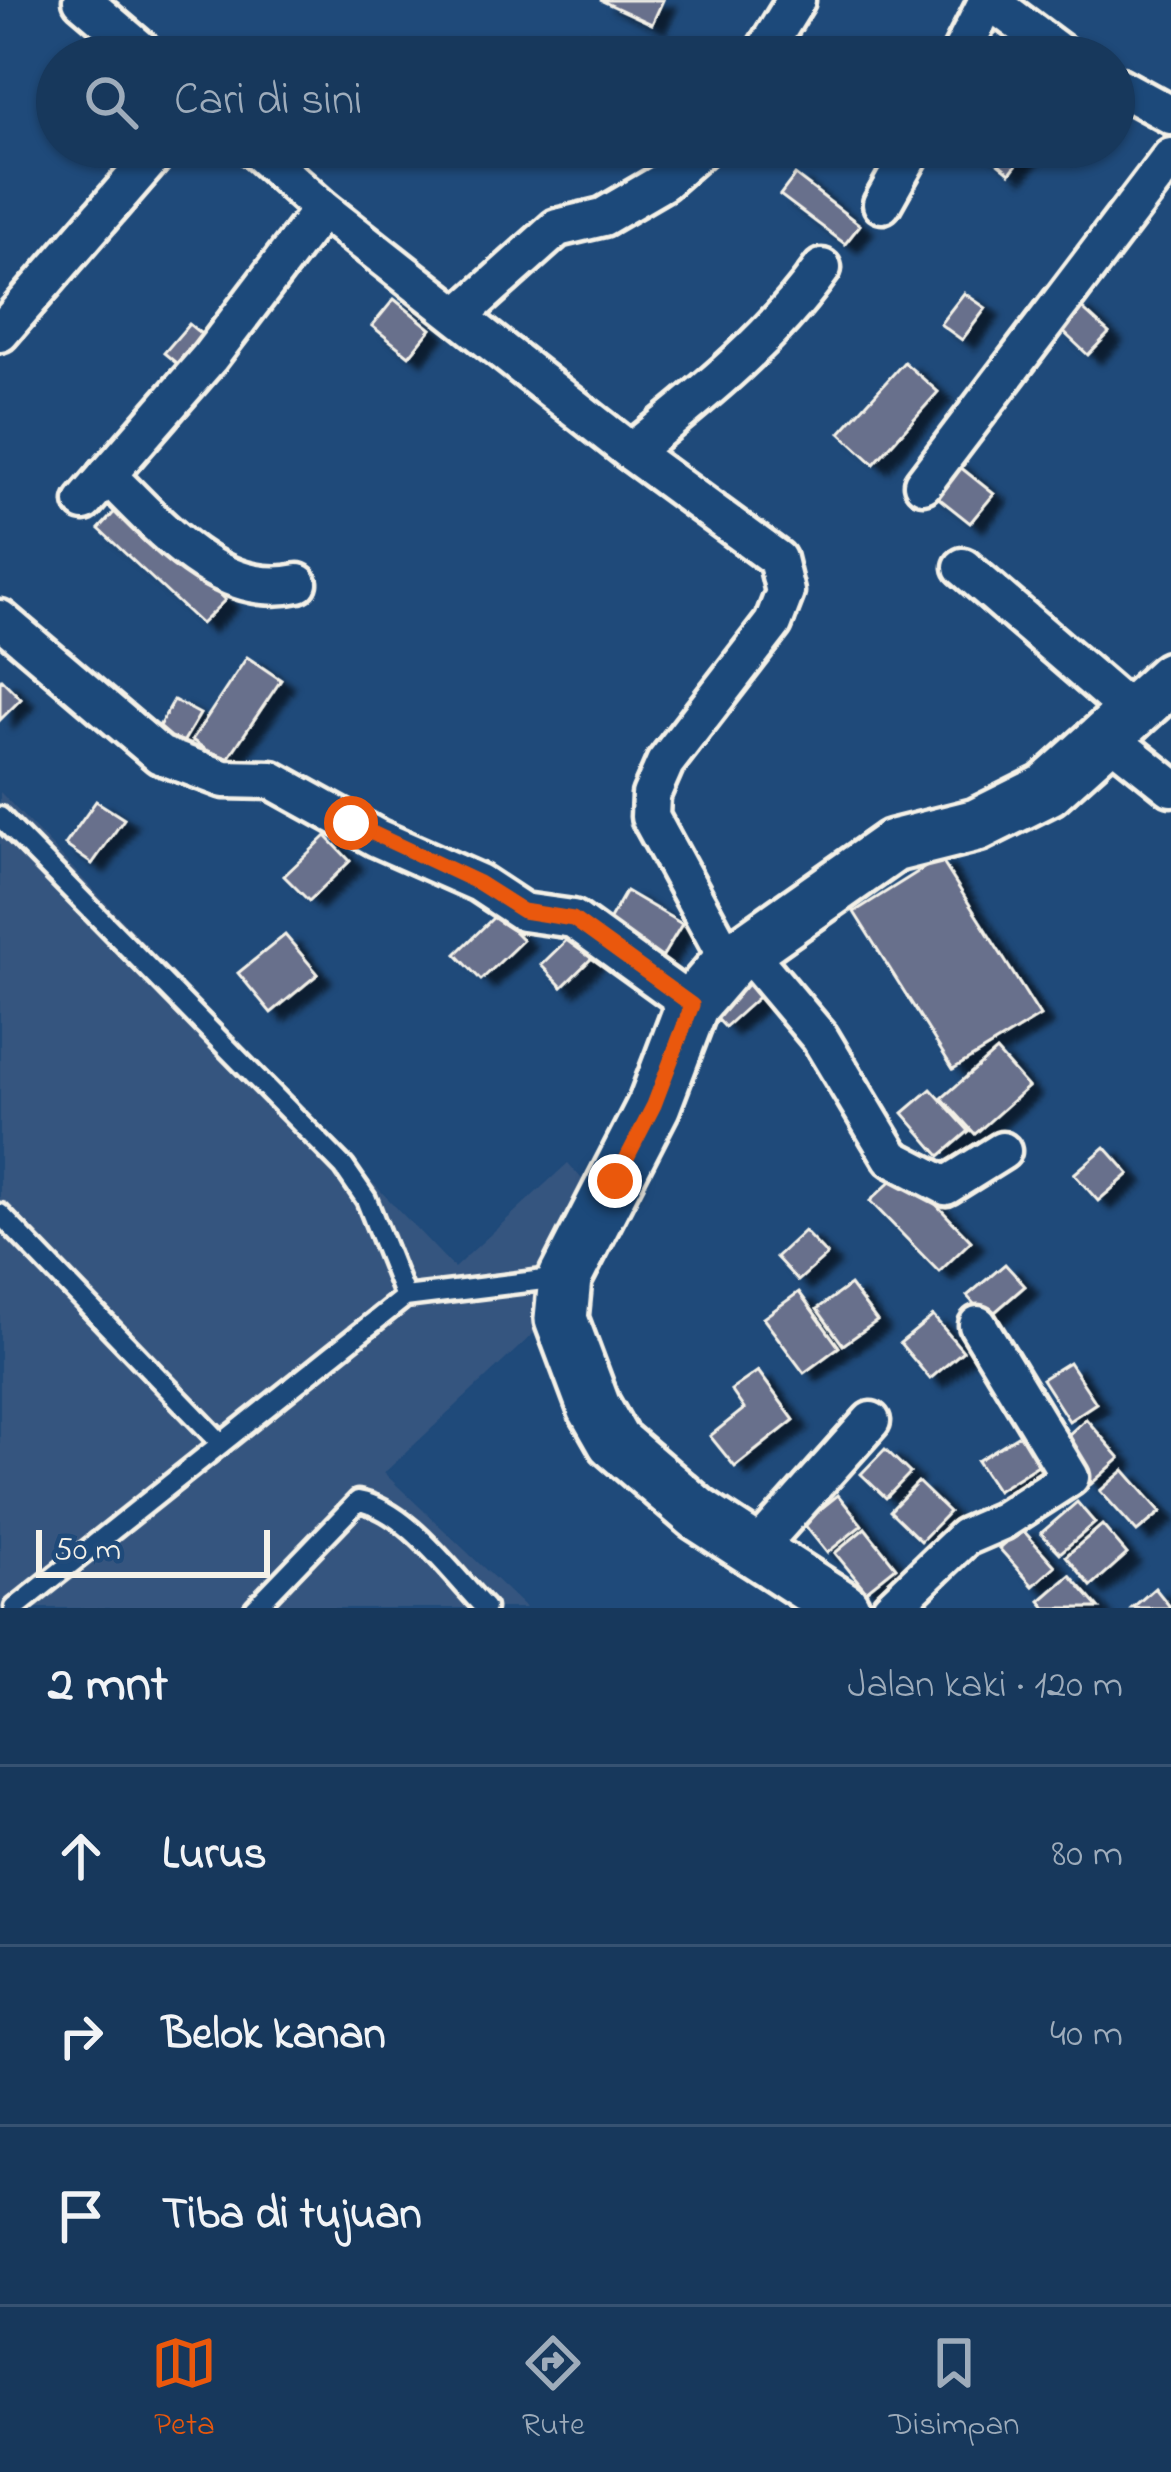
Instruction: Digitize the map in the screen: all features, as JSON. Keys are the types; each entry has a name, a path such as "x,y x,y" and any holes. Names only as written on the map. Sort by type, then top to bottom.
{"street":[{"path":"82,0 124,36"},
{"path":"774,36 796,0"},
{"path":"970,36 988,0 1037,36"},
{"path":"1135,95 1171,115"},
{"path":"923,484 1171,157"},
{"path":"0,333 143,168"},
{"path":"276,168 631,452 777,559 785,575 785,592 773,623 665,763 651,795 650,817 737,956 820,1038 892,1159 946,1186 1002,1151"},
{"path":"460,314 557,228 603,217 679,168"},
{"path":"882,204 902,168"},
{"path":"298,583 269,589 221,573 96,489 209,358 322,209"},
{"path":"631,452 710,388 822,268"},
{"path":"963,567 1119,725 1171,787"},
{"path":"0,619 160,755 224,779 272,780 376,838 479,883 523,911 573,919 692,1005"},
{"path":"843,1608 648,1476 614,1442 594,1407 561,1319 565,1278 654,1105 692,1005 737,956 893,847 977,824 1047,790 1171,678"},
{"path":"891,1608 964,1537 1002,1521 1070,1477 978,1325"},
{"path":"754,1552 871,1421"}],"lane":[{"path":"0,818 344,1167 366,1199 405,1297"},
{"path":"0,1214 220,1441"},
{"path":"7,1606 405,1297 565,1278"},
{"path":"255,1608 358,1501 381,1509 412,1534 485,1608"}],"shaded area":[{"path":"0,792 454,1268 568,1163 607,1208 548,1320 384,1473 526,1608 0,1608"}],"building":[{"path":"600,0 663,0 652,24"},
{"path":"795,175 860,225 845,244 780,195"},
{"path":"964,293 986,308 962,340 940,324"},
{"path":"394,299 431,329 409,356 372,326"},
{"path":"1076,303 1109,333 1088,355 1056,325"},
{"path":"189,324 212,343 187,372 164,353"},
{"path":"904,362 938,392 874,464 840,433"},
{"path":"950,459 994,494 970,523 926,488"},
{"path":"122,504 225,600 201,624 99,529"},
{"path":"247,657 281,680 225,763 192,740"},
{"path":"0,680 21,699 0,720"},
{"path":"174,700 200,714 176,754 151,740"},
{"path":"96,801 124,819 92,864 65,845"},
{"path":"326,836 350,861 309,901 284,876"},
{"path":"940,858 1040,1016 953,1069 854,912"},
{"path":"626,891 682,924 661,959 606,926"},
{"path":"497,914 523,940 481,980 456,954"},
{"path":"574,933 595,955 562,987 541,965"},
{"path":"285,935 318,974 271,1013 238,973"},
{"path":"746,971 765,991 725,1027 706,1007"},
{"path":"996,1051 1028,1087 975,1134 942,1098"},
{"path":"931,1089 969,1131 940,1156 903,1113"},
{"path":"1105,1147 1129,1174 1098,1201 1074,1174"},
{"path":"903,1170 971,1241 939,1272 870,1201"},
{"path":"804,1231 827,1255 798,1281 776,1257"},
{"path":"1005,1264 1025,1286 987,1319 967,1296"},
{"path":"850,1285 877,1321 843,1345 817,1309"},
{"path":"799,1292 839,1347 804,1373 763,1318"},
{"path":"933,1316 963,1351 930,1379 900,1343"},
{"path":"1069,1362 1096,1403 1069,1421 1042,1379"},
{"path":"758,1371 794,1420 735,1467 710,1436 744,1409 731,1390"},
{"path":"1086,1419 1120,1458 1091,1484 1057,1445"},
{"path":"1027,1430 1046,1460 997,1491 977,1461"},
{"path":"885,1449 910,1473 886,1498 861,1474"},
{"path":"1124,1470 1161,1512 1137,1532 1100,1491"},
{"path":"918,1482 949,1512 921,1541 890,1511"},
{"path":"838,1495 862,1525 827,1553 803,1523"},
{"path":"1077,1502 1095,1523 1060,1553 1041,1533"},
{"path":"1102,1525 1127,1554 1091,1586 1066,1556"},
{"path":"865,1528 896,1567 866,1591 835,1553"},
{"path":"1021,1528 1055,1566 1033,1586 999,1548"},
{"path":"1070,1575 1099,1608 1046,1608 1040,1601"},
{"path":"1155,1588 1171,1608 1132,1608"}],"route":[{"path":"351,823 479,883 523,911 573,919 692,1005 654,1105 615,1181"}]}
